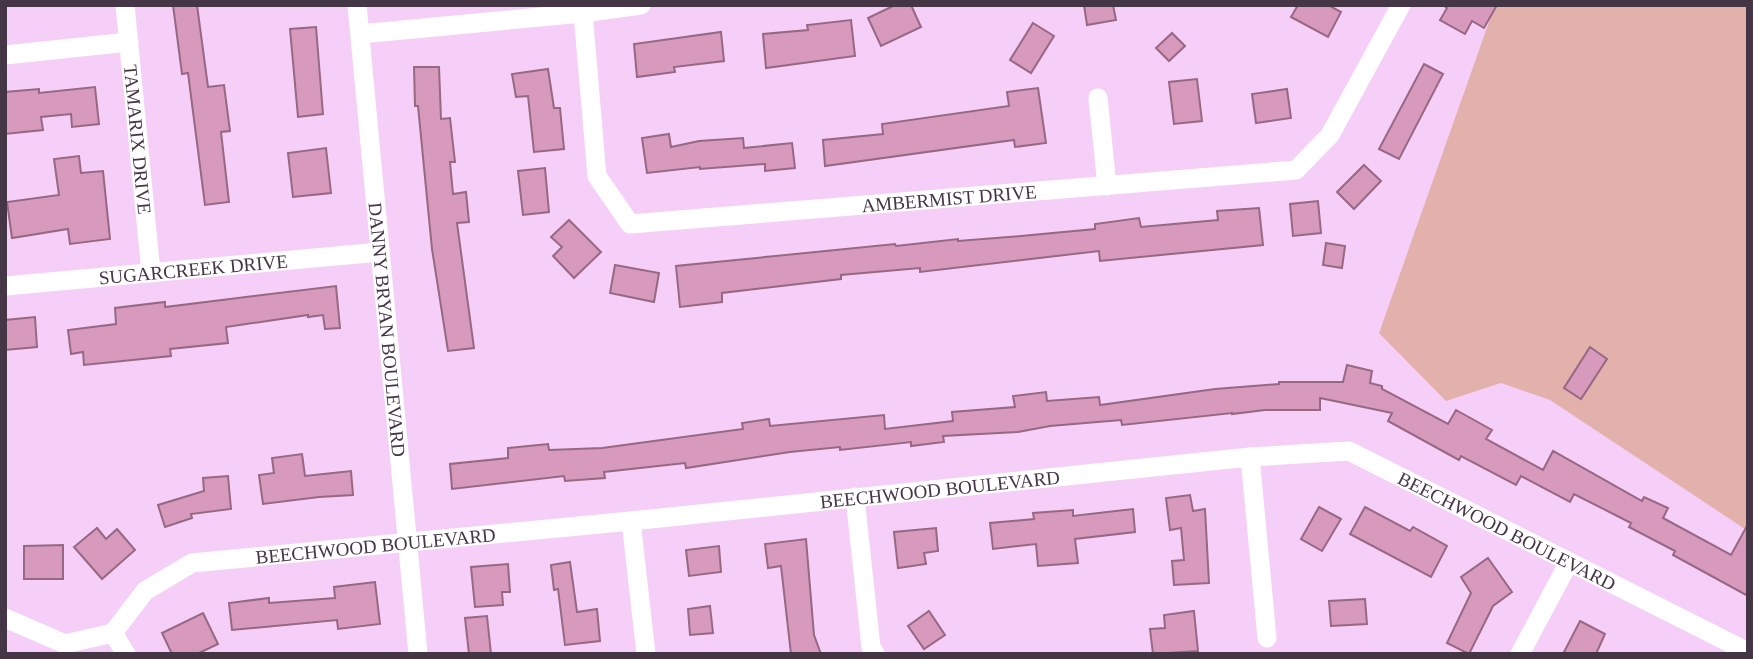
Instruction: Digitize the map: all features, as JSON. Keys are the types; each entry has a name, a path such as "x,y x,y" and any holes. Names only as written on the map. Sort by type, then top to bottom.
{"street":[{"name":"TAMARIX DRIVE","path":"125,5 151,273"},
{"name":"DANNY BRYAN BOULEVARD","path":"357,5 418,654"},
{"path":"360,34 641,5"},
{"name":"AMBERMIST DRIVE","path":"583,13 597,176 629,224 1296,170 1331,135 1401,5"},
{"path":"5,55 129,42"},
{"path":"1098,99 1107,186"},
{"name":"SUGARCREEK DRIVE","path":"5,286 380,252"},
{"name":"BEECHWOOD BOULEVARD","path":"113,632 145,591 192,563 1250,457 1349,451 1748,652"},
{"path":"1250,457 1267,638"},
{"path":"855,496 871,647 875,654"},
{"path":"631,521 646,654"},
{"path":"1520,654 1569,562"},
{"path":"5,618 65,644 113,632 126,654"}],"shaded area":[{"path":"1495,5 1748,5 1748,531 1550,400 1501,383 1446,401 1379,333"}],"building":[{"path":"173,5 197,5 208,87 224,85 230,131 221,132 229,202 205,205 188,73 182,74"},
{"path":"895,5 911,5 921,27 881,46 868,18"},
{"path":"1084,5 1113,5 1116,20 1087,25"},
{"path":"1298,5 1328,5 1341,12 1328,37 1291,17"},
{"path":"1443,5 1497,5 1484,28 1472,21 1465,34 1440,20 1447,8"},
{"path":"851,20 855,56 766,68 763,34 808,30 807,25"},
{"path":"1033,23 1054,36 1031,73 1010,60"},
{"path":"316,27 323,114 298,117 290,29"},
{"path":"721,32 724,61 674,67 675,72 637,77 634,44"},
{"path":"1172,33 1185,46 1169,61 1156,48"},
{"path":"1424,64 1443,74 1399,159 1379,149"},
{"path":"414,67 439,67 441,119 450,118 455,162 450,162 453,194 466,192 469,222 457,223 474,348 448,351 432,249 418,106 415,106"},
{"path":"548,69 554,108 560,108 564,149 534,152 528,96 516,97 512,74"},
{"path":"1197,79 1202,121 1174,124 1169,82"},
{"path":"95,87 99,124 72,127 71,114 41,117 43,130 5,134 5,92 39,89 39,93"},
{"path":"1038,88 1046,143 1015,147 1014,140 825,166 823,140 883,134 882,124 1009,106 1007,92"},
{"path":"1287,89 1291,118 1256,123 1252,94"},
{"path":"669,134 671,147 699,141 743,138 744,148 792,143 795,168 765,171 765,164 647,173 642,138"},
{"path":"326,148 331,193 293,197 288,153"},
{"path":"79,156 81,173 103,171 110,239 70,244 68,229 12,238 7,202 59,195 54,159"},
{"path":"1364,165 1381,181 1354,209 1337,192"},
{"path":"545,168 549,212 523,215 518,171"},
{"path":"1318,201 1321,233 1293,236 1290,204"},
{"path":"1259,208 1263,245 1100,261 1099,251 920,272 920,268 841,275 841,279 722,293 722,302 680,307 676,266 895,244 1095,229 1095,224 1139,218 1141,227 1218,220 1217,211"},
{"path":"569,220 601,252 574,278 553,256 562,247 551,237"},
{"path":"1326,243 1345,246 1342,268 1323,265"},
{"path":"615,265 659,273 654,302 610,293"},
{"path":"336,286 340,328 325,329 323,315 308,315 226,327 228,343 170,349 171,356 84,365 83,352 71,354 68,330 116,324 115,308 165,302 165,307"},
{"path":"35,317 37,347 5,350 5,320"},
{"path":"1590,347 1607,359 1581,399 1564,388"},
{"path":"1347,365 1372,371 1370,383 1382,386 1382,389 1448,424 1456,410 1492,430 1486,439 1543,470 1553,451 1642,501 1644,497 1668,508 1663,518 1731,555 1748,524 1748,596 1673,555 1675,551 1629,527 1631,523 1574,494 1570,502 1521,476 1516,485 1461,456 1459,460 1388,421 1392,413 1320,398 1320,410 1265,410 1122,425 1121,420 1050,426 1018,432 943,436 944,442 911,446 911,442 840,450 840,447 686,468 685,463 604,472 605,478 565,481 564,476 452,489 450,464 508,458 508,448 548,444 549,450 602,448 743,429 742,423 769,419 770,426 884,415 885,429 953,421 952,412 1015,407 1013,396 1046,392 1047,401 1099,397 1100,405 1279,382 1343,382"},
{"path":"302,454 305,476 351,471 353,495 263,504 259,475 274,473 272,458"},
{"path":"228,476 231,509 191,514 192,518 165,527 158,505 204,491 203,478"},
{"path":"1190,495 1193,511 1205,509 1209,583 1174,585 1172,561 1184,560 1181,528 1170,530 1166,498"},
{"path":"1319,507 1341,519 1322,551 1301,539"},
{"path":"1365,507 1410,531 1413,527 1447,546 1431,577 1350,534"},
{"path":"1133,509 1135,532 1075,539 1078,563 1038,566 1036,544 993,549 990,523 1034,519 1033,513 1073,510 1073,516"},
{"path":"97,528 106,539 117,529 135,550 102,579 74,547"},
{"path":"936,528 938,551 924,553 926,564 898,568 894,532"},
{"path":"806,539 814,635 821,654 791,654 781,566 768,568 765,544"},
{"path":"63,545 63,579 24,579 24,546"},
{"path":"719,546 721,572 689,576 686,550"},
{"path":"1488,558 1512,592 1493,606 1469,654 1447,643 1471,593 1461,577"},
{"path":"570,562 577,612 597,609 600,641 565,645 558,589 554,590 551,565"},
{"path":"508,564 510,592 502,592 503,605 475,607 471,567"},
{"path":"375,582 380,624 338,629 337,620 232,630 229,603 269,598 269,603 335,598 334,587"},
{"path":"1365,599 1367,624 1331,626 1329,601"},
{"path":"710,606 713,633 690,635 688,609"},
{"path":"929,611 945,635 924,649 908,626"},
{"path":"1194,611 1198,651 1153,654 1150,629 1165,628 1164,615"},
{"path":"203,613 218,644 197,654 172,654 162,633"},
{"path":"487,616 491,654 469,654 465,618"},
{"path":"1580,621 1605,634 1596,654 1563,654"}]}
